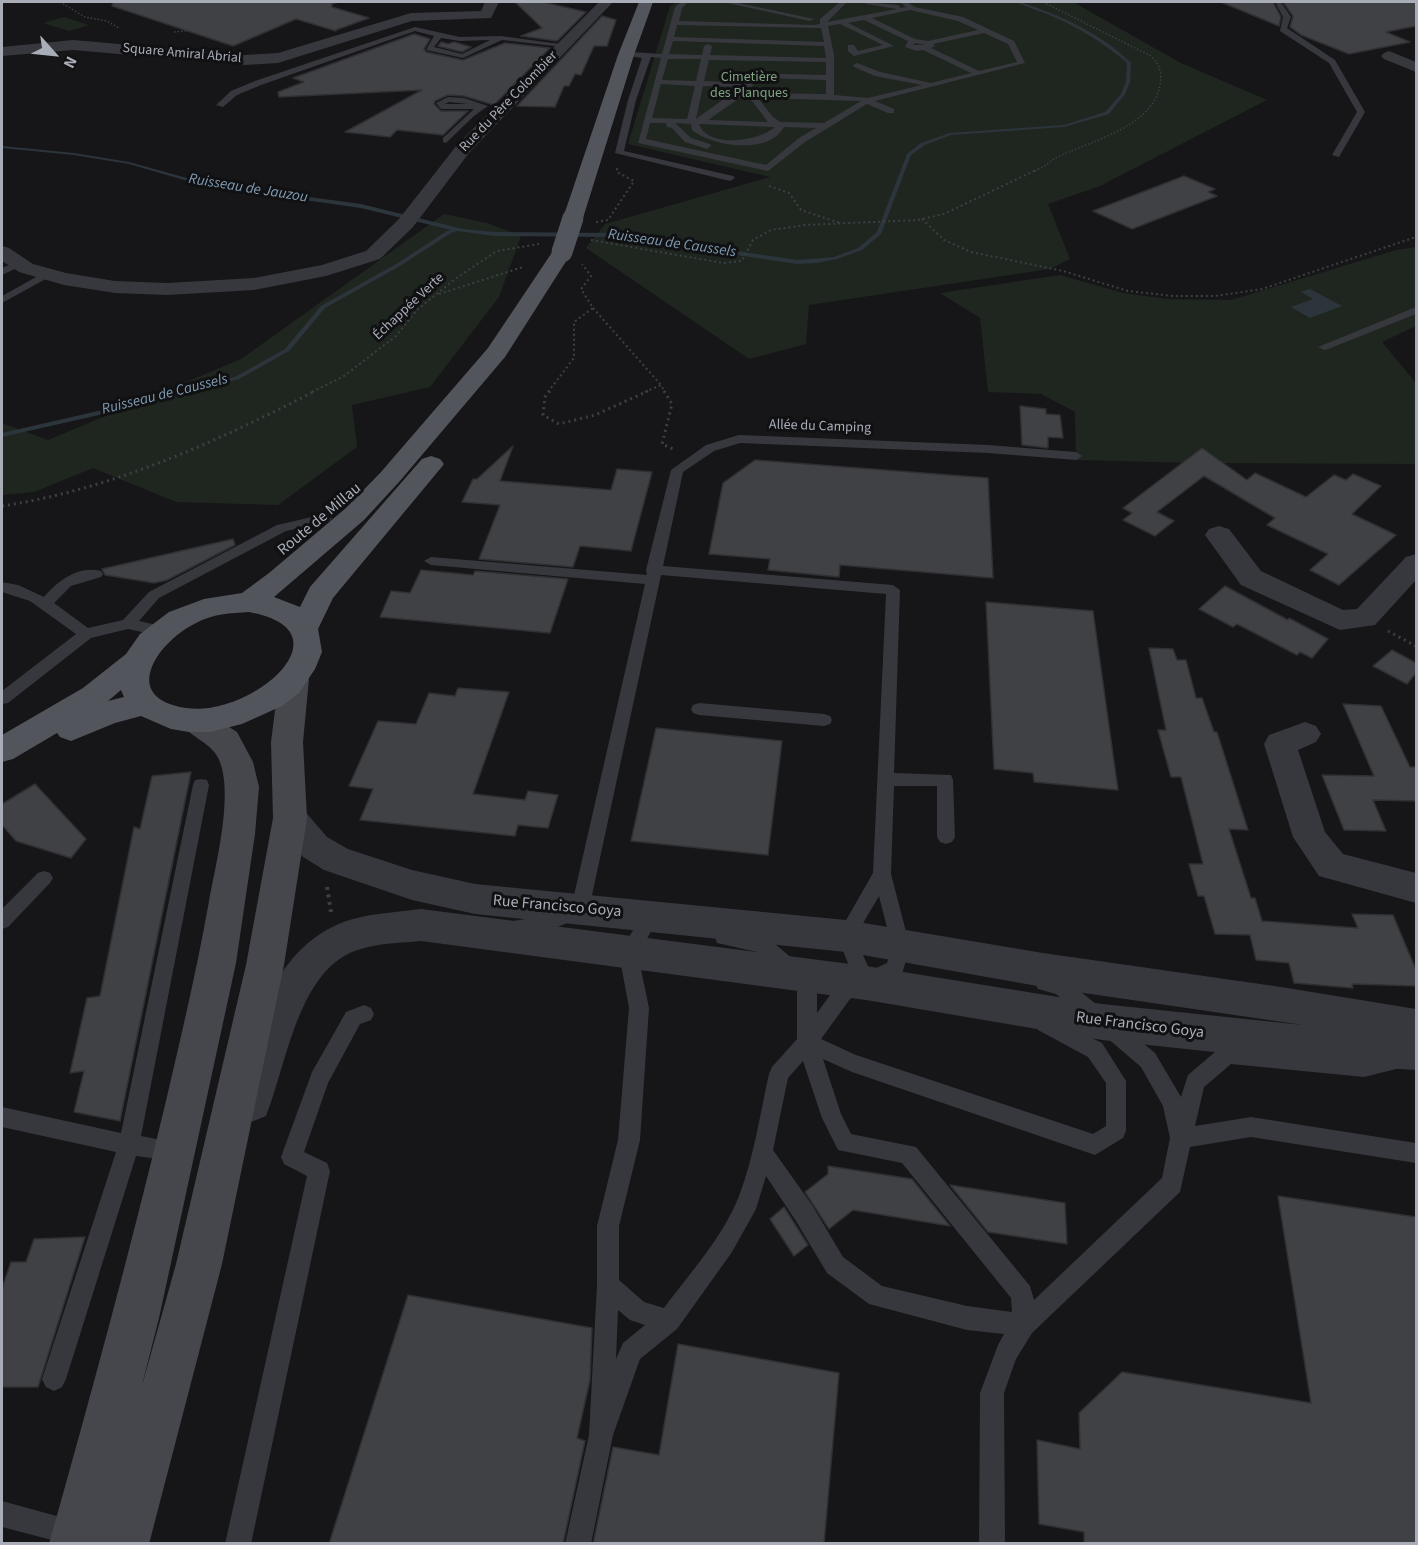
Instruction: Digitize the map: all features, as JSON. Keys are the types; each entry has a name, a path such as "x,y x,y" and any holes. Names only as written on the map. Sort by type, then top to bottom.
{"main road":[{"path":"304,628 320,594 455,437 509,362 544,302 562,251 582,221 626,55 646,2"},
{"path":"626,55 630,4"},
{"name":"Route de Millau","path":"249,602 279,580 355,514 425,438 498,352 562,251"},
{"name":"Route de Millau","path":"216,604 325,518 375,474 425,438"},
{"path":"249,602 275,607 292,615 304,628 308,644 305,662 294,679 275,696 251,709 224,718 196,721 175,719 158,713 144,704 136,692 133,678 136,662 146,645 180,618 216,604 249,602"},
{"path":"2,750 94,696 136,662"},
{"path":"123,1544 199,1264 265,965 290,818 287,742 294,679"},
{"path":"2,768 70,729 106,713 144,704"},
{"path":"76,1538 136,1318 175,1151 217,963 238,834 242,787 237,762 226,741 196,721"}],"street":[{"name":"Square Amiral Abrial","path":"2,52 73,45 217,60 278,58 411,17 486,15 492,2"},
{"name":"Rue du Père Colombier","path":"46,274 115,287 167,289 254,284 326,270 373,255 420,206 463,149 606,2"},
{"path":"1389,56 1416,68"},
{"path":"2,252 11,268 46,274"},
{"path":"1219,535 1251,578 1340,620 1365,618 1416,563"},
{"path":"1305,734 1280,744 1310,837 1331,866 1416,888"},
{"name":"Rue Francisco Goya","path":"290,818 315,847 336,860 412,885 475,899 665,916 846,936 974,959 1281,1004 1416,1027"},
{"name":"Rue Francisco Goya","path":"347,938 421,925 628,954 866,983 1102,1022 1326,1046 1416,1053"},
{"path":"199,1264 277,1019 289,993 321,952 347,938"}],"lane":[{"path":"685,2 679,7 641,141 768,168 788,147 872,98"},
{"path":"726,2 757,12 824,23"},
{"path":"765,2 757,12 747,75 747,91 770,120 778,124"},
{"path":"779,2 774,6 814,14"},
{"path":"824,23 844,2"},
{"path":"658,82 699,84 783,96 872,98 1021,63 1011,43 960,19 867,2"},
{"path":"903,2 911,9"},
{"path":"1278,2 1287,17 1283,29 1332,62 1361,111 1336,155"},
{"path":"676,18 713,24 790,26 843,23 911,9"},
{"path":"746,16 757,12"},
{"path":"676,18 687,14"},
{"path":"691,121 715,15"},
{"path":"866,18 911,44"},
{"path":"824,23 828,44 841,61 878,74 935,85"},
{"path":"843,23 890,46 857,54 852,51 851,46"},
{"path":"783,106 790,26"},
{"path":"220,105 234,93 258,83 415,29 460,39 501,38 563,45"},
{"path":"927,46 985,31"},
{"path":"438,35 429,48 463,56 501,38"},
{"path":"670,39 828,44"},
{"path":"626,55 841,61 911,44 927,46 979,74"},
{"path":"647,56 632,100 619,153 730,178"},
{"path":"830,97 831,78 841,61"},
{"path":"660,73 831,78"},
{"path":"875,84 878,74"},
{"path":"778,124 780,128 769,141 745,149 718,140 695,128 695,123 710,116 734,95 747,91 784,86 830,87"},
{"path":"872,98 891,111"},
{"path":"446,140 471,114 484,106 503,107"},
{"path":"759,106 771,106"},
{"path":"647,120 675,126 678,132 691,142"},
{"path":"668,124 701,121 825,126"},
{"path":"660,136 732,150 758,148"},
{"path":"701,154 718,140"},
{"path":"2,300 46,274"},
{"path":"1324,347 1416,310"},
{"name":"Allée du Camping","path":"580,909 677,470 710,448 739,439 976,448 1076,456"},
{"path":"128,624 154,595 282,528 325,518"},
{"path":"431,561 893,590 882,874 901,947 895,968 843,993 780,1074 748,1201 724,1244 669,1321 631,1351 601,1434 578,1544"},
{"path":"45,605 63,583 77,577 96,574"},
{"path":"2,586 12,587 45,605 86,634"},
{"path":"2,699 86,634 128,624 161,631"},
{"path":"699,709 825,720"},
{"path":"886,779 945,780 946,837"},
{"path":"54,1379 129,1145 201,785"},
{"path":"866,983 846,936 882,874"},
{"path":"2,921 44,878"},
{"path":"469,932 539,925 580,909"},
{"path":"601,1434 608,1285 608,1226 629,1140 639,1008 628,954 665,916 712,934 762,945 798,975 807,988 807,1042 832,1118 845,1143 908,1154 1022,1294 1024,1325"},
{"path":"974,959 1004,977 1061,987 1148,1060 1173,1103 1180,1138"},
{"path":"807,1042 852,1063 1095,1145 1116,1131 1116,1081 1095,1050 1015,1008"},
{"path":"238,1544 319,1171 292,1157 319,1079 353,1018 364,1014"},
{"path":"992,1544 992,1393 1006,1353 1024,1325 1172,1184 1180,1138 1195,1082 1228,1054 1364,1068 1416,1053"},
{"path":"2,1117 129,1145 175,1151"},
{"path":"1180,1138 1251,1127 1416,1153"},
{"path":"762,1152 836,1265 877,1296 967,1318 1024,1325"},
{"path":"608,1285 638,1312 669,1321"},
{"path":"2,1514 76,1538"}],"path":[{"path":"2,3 6,2"},
{"path":"60,2 85,17 106,21 121,28"},
{"path":"587,240 723,263 742,261 753,240 771,230 805,225 922,219 944,214 1012,180 1049,165 1059,156 1113,134 1136,120 1151,104 1162,83 1159,64 1151,56 1129,43 1043,2"},
{"path":"174,32 194,30"},
{"path":"582,221 608,220 634,181 617,172 616,160 619,153"},
{"path":"730,178 784,189 797,198 801,210 843,224"},
{"path":"922,219 944,240 971,252 1063,271 1128,291 1173,296 1215,296 1262,289 1416,237"},
{"name":"Échappée Verte","path":"2,506 49,499 150,468 270,414 345,375 396,336 417,310 455,279 497,251 562,251"},
{"path":"562,251 591,276 581,289 593,308 661,385 672,404 662,444 694,458"},
{"path":"435,296 530,265"},
{"path":"593,308 574,322 574,358 545,397 543,415 559,424 595,415 661,385"},
{"path":"336,860 325,873 332,917 347,938"}],"green space":[{"name":"Cimetière des Planques","path":"676,2 1073,2 1181,63 1267,100 1100,186 1048,204 1070,259 1050,269 809,305 806,344 749,359 586,248 605,224 770,177 628,144 670,6"},
{"path":"64,17 89,25 69,31 43,23"},
{"path":"444,214 487,223 521,236 499,297 430,387 352,405 357,447 278,505 176,502 93,468 34,492 2,495 2,423 48,440 241,359"},
{"path":"1416,247 1416,326 1382,342 1416,383 1416,464 1076,460 1075,412 1041,394 988,392 980,318 940,293 1060,275 1123,293 1168,299 1231,300 1396,250"}],"shaded area":[{"path":"1310,289 1342,306 1310,318 1291,307 1313,299 1301,292"}],"building":[{"path":"113,2 337,2 332,4 332,7 369,18 336,31 296,19 233,46 112,6"},
{"path":"515,2 543,2 586,12 557,41 521,36 542,28"},
{"path":"1221,2 1273,2 1281,17 1279,26"},
{"path":"1283,2 1416,2 1416,26 1386,32 1410,42 1349,54 1301,35 1290,27 1293,16"},
{"path":"602,16 616,20 607,46 594,46 581,75 575,74 569,86 564,86 555,107 517,106"},
{"path":"414,34 430,39 424,49 426,52 463,60 505,43 550,48 494,105 464,96 448,95 435,101 434,104 441,111 468,111 443,135 397,130 390,137 345,132 422,90 279,97 278,92 304,82 293,78"},
{"path":"441,42 448,44 454,42 471,47 462,52 438,46"},
{"path":"1184,176 1215,189 1208,192 1217,196 1132,229 1093,211"},
{"path":"1020,406 1046,409 1046,414 1060,415 1063,438 1048,437 1048,448 1022,445"},
{"path":"513,446 500,481 611,490 617,469 652,472 631,551 580,546 573,567 479,559 500,505 462,502 473,479 477,479"},
{"path":"1202,448 1247,480 1255,473 1306,497 1334,475 1346,480 1353,474 1381,486 1352,514 1396,535 1339,585 1310,570 1328,554 1267,525 1275,518 1204,476 1157,512 1174,521 1155,536 1123,520 1132,513 1123,508"},
{"path":"755,460 988,478 993,578 840,565 839,577 768,570 770,559 709,554 723,483"},
{"path":"233,539 235,545 167,580 154,583 105,575 102,569"},
{"path":"421,570 473,575 475,571 568,579 550,633 380,617 391,591 410,593"},
{"path":"1225,586 1328,639 1312,658 1300,652 1297,655 1237,624 1233,627 1199,609"},
{"path":"986,602 1093,611 1118,790 1034,782 1033,773 994,769"},
{"path":"1149,648 1173,649 1177,660 1186,660 1196,698 1202,698 1214,732 1217,732 1248,830 1229,829 1251,898 1255,898 1262,921 1358,928 1352,914 1393,915 1416,970 1416,986 1352,984 1353,988 1294,983 1289,963 1256,960 1250,935 1215,934 1204,896 1198,896 1189,864 1203,864 1181,777 1171,777 1158,730 1166,730"},
{"path":"1392,650 1416,663 1416,673 1407,684 1373,666"},
{"path":"458,688 509,692 473,794 525,800 528,791 558,795 548,828 518,825 515,836 360,820 373,789 349,786 378,721 416,724 429,693 455,696"},
{"path":"1343,704 1381,706 1410,767 1416,767 1416,801 1373,800 1386,831 1344,830 1322,775 1374,776"},
{"path":"656,728 782,741 768,855 631,841"},
{"path":"191,772 120,1121 74,1112 84,1071 70,1073 87,998 100,996 134,827 140,829 152,776"},
{"path":"35,784 86,839 71,858 16,841 2,825 2,804"},
{"path":"828,1166 912,1179 950,1226 853,1210 829,1229 805,1192 828,1174"},
{"path":"950,1185 1065,1203 1067,1244 988,1232"},
{"path":"1278,1196 1416,1217 1416,1544 1084,1544 1084,1532 1039,1524 1037,1440 1080,1449 1079,1413 1122,1372 1311,1403"},
{"path":"784,1207 808,1245 794,1256 770,1219"},
{"path":"85,1237 38,1387 2,1387 2,1288 11,1262 26,1262 34,1239"},
{"path":"408,1295 592,1328 590,1380 577,1438 585,1441 563,1544 329,1544"},
{"path":"678,1344 839,1373 824,1544 593,1544 613,1447 659,1455"}],"waterway":[{"name":"Ruisseau de Caussels","path":"2,147 74,154 129,163 205,184 361,206 463,231 494,234 616,235 797,262 817,261 835,258 860,249 879,233 909,154 923,144 950,134 1064,126 1107,113 1123,94 1128,82 1129,63 1118,53 1077,26 1018,2"},
{"name":"Ruisseau de Caussels","path":"2,435 121,408 237,378 287,350 323,307 398,265 449,232 457,230"}],"water label":[{"name":"Ruisseau de Jauzou","path":"248,189"}]}
